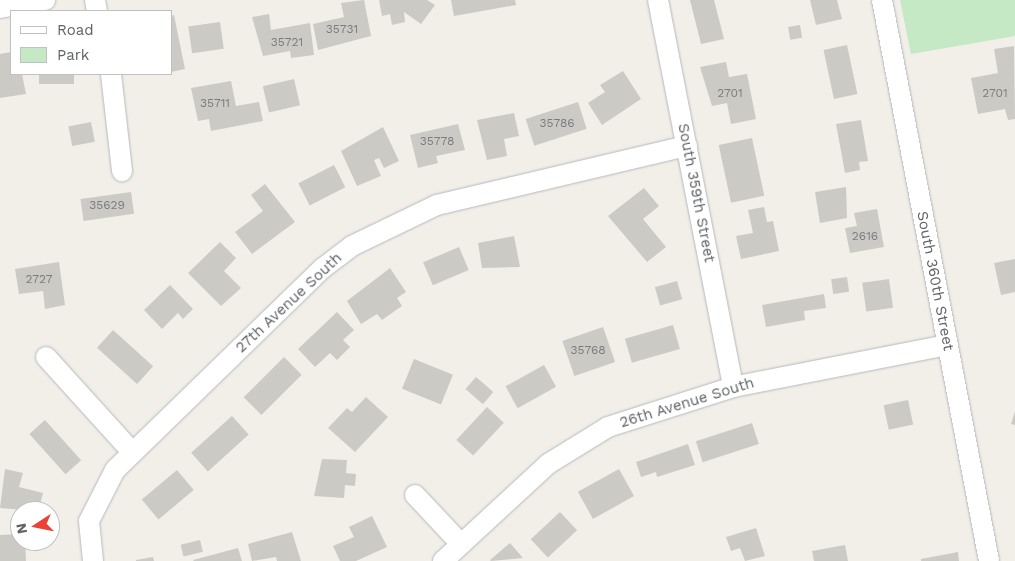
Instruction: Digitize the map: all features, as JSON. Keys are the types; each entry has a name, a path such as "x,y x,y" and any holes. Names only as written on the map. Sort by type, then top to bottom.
{"street":[{"path":"0,8 45,0"},
{"name":"South 359th Street","path":"658,0 733,387"},
{"name":"South 360th Street","path":"882,0 989,561"},
{"path":"111,75 122,171"},
{"name":"27th Avenue South","path":"93,561 89,539 93,506 132,452 323,268 352,246 437,205 687,146"},
{"name":"26th Avenue South","path":"443,561 525,483 577,443 608,427 733,387 948,345"},
{"path":"46,357 132,452"},
{"path":"416,494 461,544"}],"green space":[{"path":"900,0 1015,0 1015,36 911,54"}],"building":[{"path":"364,0 371,36 318,50 313,24 344,17 341,3"},
{"path":"379,0 427,0 435,5 421,24 404,12 405,22 392,25 390,14 382,16"},
{"path":"451,0 515,0 516,5 454,16"},
{"path":"690,0 714,0 724,39 701,44"},
{"path":"810,0 837,0 842,19 816,25"},
{"path":"269,14 271,30 310,23 314,55 291,58 290,51 263,56 252,17"},
{"path":"174,15 185,69 172,72 172,16"},
{"path":"220,22 224,49 192,53 188,26"},
{"path":"800,25 802,38 790,40 788,27"},
{"path":"847,45 857,94 834,99 824,50"},
{"path":"1014,46 1015,119 1008,120 1005,109 978,114 971,78 998,73 994,49"},
{"path":"10,52 10,75 22,75 26,94 0,98 0,54"},
{"path":"726,62 729,77 747,74 756,119 731,124 727,103 712,106 700,67"},
{"path":"623,71 641,99 602,125 588,103 605,92 600,85"},
{"path":"39,75 74,75 74,84 39,84"},
{"path":"294,79 300,105 269,113 263,86"},
{"path":"231,81 236,106 259,102 263,121 211,131 209,119 198,121 191,88"},
{"path":"578,102 587,129 534,146 526,119"},
{"path":"514,113 519,136 504,139 507,156 487,160 477,120"},
{"path":"861,120 868,161 859,162 860,170 845,173 836,124"},
{"path":"91,122 95,142 72,146 68,126"},
{"path":"458,124 465,150 436,156 438,163 418,168 410,135"},
{"path":"383,127 399,161 384,168 379,158 374,160 381,176 357,186 341,151"},
{"path":"752,138 764,196 731,203 719,145"},
{"path":"334,165 345,187 310,205 298,183"},
{"path":"265,184 295,222 252,254 235,232 263,211 251,195"},
{"path":"846,187 847,218 820,223 815,192"},
{"path":"644,188 659,206 643,219 666,247 647,262 608,216"},
{"path":"131,192 134,214 84,221 80,199"},
{"path":"764,207 767,222 773,221 779,251 741,259 736,236 753,233 748,210"},
{"path":"877,209 884,247 850,253 845,228 857,226 854,213"},
{"path":"514,236 520,267 482,268 478,243"},
{"path":"220,242 236,258 224,271 241,288 221,306 188,273"},
{"path":"459,247 469,270 433,285 423,262"},
{"path":"1015,259 1015,292 1001,295 994,263"},
{"path":"59,262 65,305 45,309 43,291 19,294 15,269"},
{"path":"390,268 406,292 397,298 402,306 382,320 377,314 361,324 347,301"},
{"path":"847,277 849,292 833,294 831,279"},
{"path":"889,279 893,308 866,311 862,283"},
{"path":"677,281 682,299 660,306 655,287"},
{"path":"170,285 193,309 183,319 178,313 162,329 144,310"},
{"path":"824,294 826,308 804,311 805,320 766,327 762,305"},
{"path":"337,312 354,330 343,340 350,347 337,360 330,353 315,367 298,349"},
{"path":"673,325 680,349 632,363 625,339"},
{"path":"603,327 615,362 574,376 562,341"},
{"path":"113,330 153,366 137,384 97,348"},
{"path":"284,357 302,375 261,415 244,397"},
{"path":"414,359 453,375 441,404 402,389"},
{"path":"544,365 556,387 518,408 506,386"},
{"path":"476,377 493,392 483,404 466,389"},
{"path":"366,397 388,417 355,452 328,428 347,408 352,412"},
{"path":"908,400 913,424 889,430 884,405"},
{"path":"487,407 504,423 473,456 456,440"},
{"path":"1015,411 1015,425 1011,424"},
{"path":"232,416 249,435 208,471 191,453"},
{"path":"45,420 81,460 66,474 29,434"},
{"path":"752,423 759,444 703,462 696,441"},
{"path":"688,444 695,465 657,477 656,472 641,477 636,462"},
{"path":"322,459 347,460 346,473 356,474 355,486 345,485 344,498 314,496"},
{"path":"5,469 23,473 19,487 43,493 41,501 10,501 10,509 0,508"},
{"path":"619,469 634,496 593,519 578,492"},
{"path":"177,470 194,490 158,519 142,500"},
{"path":"560,512 577,530 548,558 531,539"},
{"path":"372,516 387,547 356,561 340,561 333,546 354,537 349,527"},
{"path":"756,528 765,556 745,561 740,548 731,551 726,537"},
{"path":"292,532 301,561 277,561 276,557 252,561 248,544"},
{"path":"10,534 10,551 26,551 26,561 0,561 0,535"},
{"path":"200,540 203,552 183,556 181,545"},
{"path":"510,543 523,558 490,560"},
{"path":"845,545 848,561 814,561 812,551"},
{"path":"238,548 242,561 193,560"},
{"path":"958,552 959,561 921,561 921,559"},
{"path":"153,557 154,561 136,561 136,560"}]}
